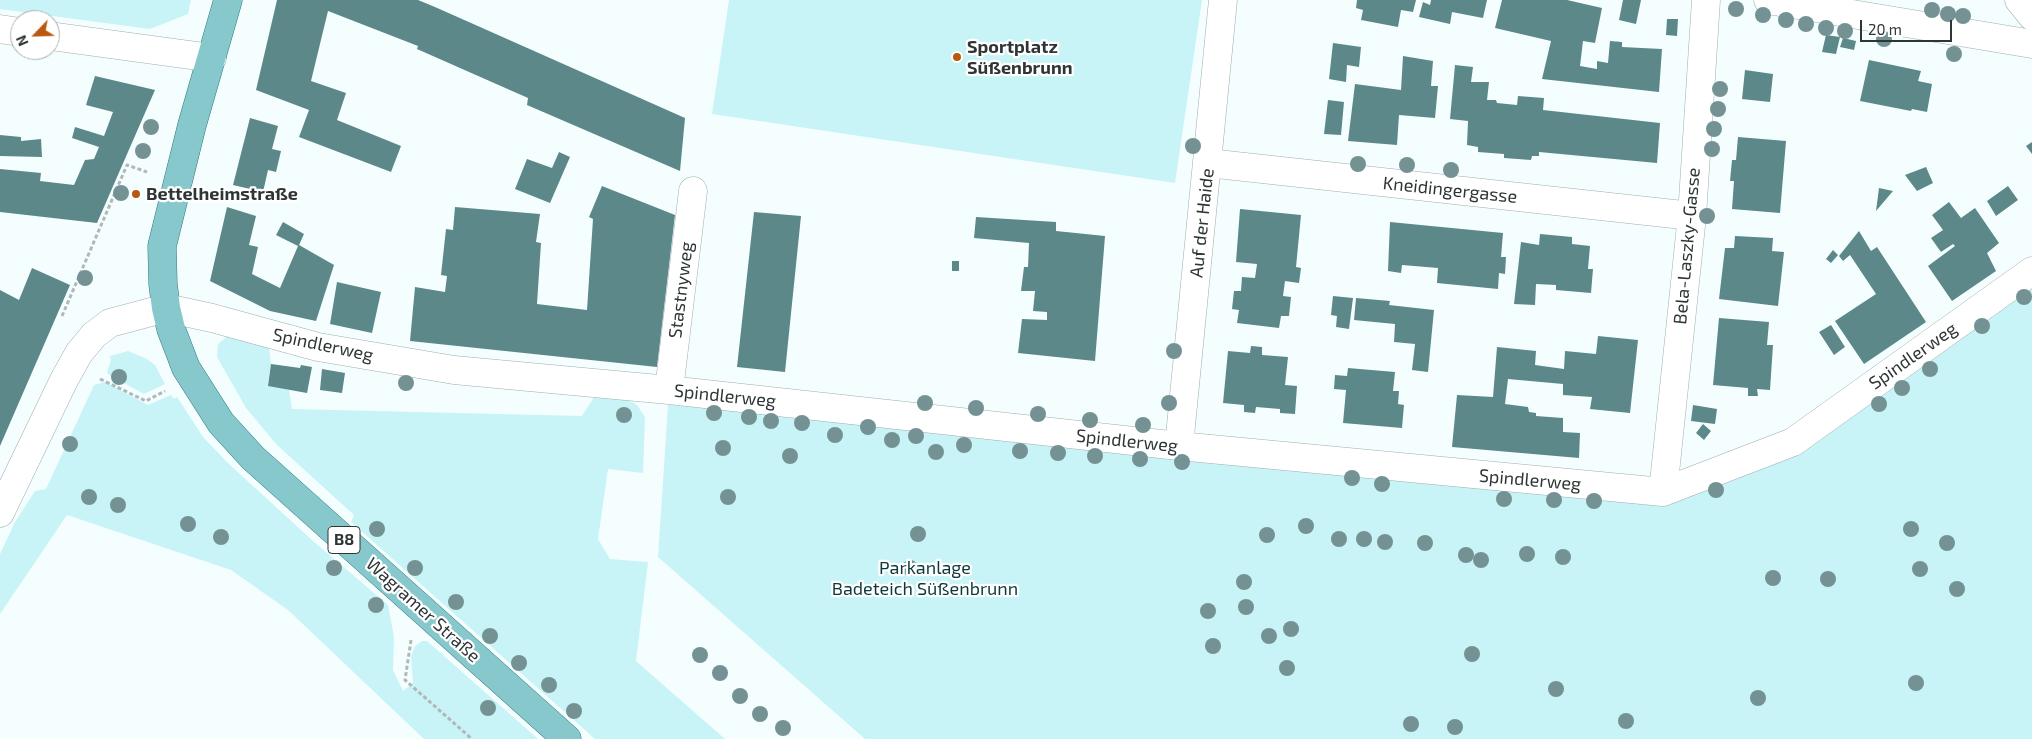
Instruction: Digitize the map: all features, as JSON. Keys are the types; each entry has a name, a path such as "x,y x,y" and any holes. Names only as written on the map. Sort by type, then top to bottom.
{"main road":[{"name":"B8","path":"166,308 162,263 166,228 228,0"},
{"name":"Wagramer Straße","path":"166,308 171,329 186,368 221,423 253,458 567,739"}],"street":[{"name":"Auf der Haide","path":"1179,446 1223,0"},
{"name":"Bela-Laszky-Gasse","path":"1663,492 1692,216 1706,0"},
{"path":"1768,0 2032,44"},
{"path":"2019,0 2032,16"},
{"path":"60,37 212,58"},
{"name":"Kneidingergasse","path":"1208,163 1692,216"},
{"name":"Stastnyweg","path":"668,390 692,190"},
{"name":"Spindlerweg","path":"166,308 212,318 318,347 454,370 668,390 1179,446 1663,492 1792,442 2032,271"},
{"path":"0,513 79,353 94,335 110,323 166,308"}],"path":[{"path":"62,316 127,165 147,172"},
{"path":"92,375 146,401 167,390"},
{"path":"417,605 405,680 472,739"}],"green space":[{"path":"0,0 191,0 188,14 150,29 60,17 60,10 0,9"},
{"name":"Sportplatz Süßenbrunn","path":"729,0 1202,0 1175,183 712,114"},
{"name":"Parkanlage Badeteich Süßenbrunn","path":"2032,271 2032,739 865,739 658,557 669,390 1663,492 1793,442"},
{"path":"230,334 269,348 271,364 268,385 289,390 292,409 582,416 594,397 609,393 623,397 637,405 645,417 643,473 608,469 598,539 610,559 648,562 636,661 725,739 595,739 351,522 354,515 277,445 246,408 217,357 218,344"},
{"path":"128,351 147,359 155,365 165,384 144,394 109,375 107,372 111,360 110,356"},
{"path":"105,382 148,405 171,395 174,399 177,397 203,437 229,464 313,541 388,605 394,637 393,670 403,691 413,683 411,657 415,646 422,641 427,641 538,739 424,739 288,610 231,570 67,515 0,614 0,554 15,522 35,491 46,489 94,385"}],"building":[{"path":"277,0 418,0 435,7 685,118 680,171 527,105 528,98 417,49 418,46 328,11 311,81 346,93 337,120 401,146 391,172 299,137 309,110 256,90"},
{"path":"1357,0 1416,0 1413,12 1401,10 1398,27 1361,20 1363,10 1356,8"},
{"path":"1431,0 1487,0 1483,18 1452,12 1450,24 1419,17 1423,2 1430,5"},
{"path":"1502,0 1567,0 1602,8 1595,43 1583,41 1580,66 1597,69 1597,61 1608,63 1610,41 1622,42 1622,47 1662,49 1659,92 1542,79 1551,41 1495,28"},
{"path":"1623,0 1641,0 1636,24 1619,20"},
{"path":"1667,19 1678,19 1677,36 1666,35"},
{"path":"1826,35 1840,37 1836,54 1822,52"},
{"path":"1843,38 1856,41 1854,50 1840,47"},
{"path":"1333,43 1361,47 1359,67 1347,65 1346,82 1329,79"},
{"path":"1403,56 1433,61 1431,86 1438,86 1435,118 1399,115 1397,145 1348,141 1355,84 1401,90"},
{"path":"1869,60 1921,71 1918,81 1932,84 1927,112 1912,109 1911,111 1860,101"},
{"path":"1455,65 1473,67 1471,82 1489,82 1487,100 1496,100 1497,103 1517,105 1518,96 1544,98 1543,110 1660,123 1657,163 1539,152 1539,156 1532,156 1531,160 1504,158 1504,154 1478,152 1478,147 1467,145 1468,121 1450,119"},
{"path":"1745,70 1773,74 1770,102 1742,99"},
{"path":"95,76 155,90 97,223 0,212 0,169 41,173 40,181 74,185 85,160 94,159 99,147 72,138 75,127 104,136 113,112 86,105"},
{"path":"1328,100 1344,102 1341,135 1324,134"},
{"path":"250,118 278,126 272,149 281,151 276,172 268,170 263,192 233,185"},
{"path":"0,135 21,137 21,141 41,139 42,157 0,156"},
{"path":"1738,137 1786,141 1780,213 1732,209 1734,181 1730,181 1732,160 1736,160"},
{"path":"2032,142 2032,154 2026,146"},
{"path":"559,152 570,157 550,203 515,189 527,159 552,168"},
{"path":"1926,167 1933,183 1917,191 1905,175"},
{"path":"602,186 675,215 657,367 410,341 415,287 445,292 447,276 441,275 446,229 453,230 455,207 540,214 536,242 541,243 537,304 587,310 593,219 589,217"},
{"path":"2008,186 2018,200 1996,216 1987,201"},
{"path":"1879,188 1893,191 1876,211"},
{"path":"1949,202 1961,218 1975,208 1999,243 1987,253 1996,271 1952,301 1928,266 1955,246 1953,244 1941,252 1931,238 1943,230 1932,215"},
{"path":"227,207 256,216 249,245 258,247 252,274 280,288 298,246 276,235 283,222 304,234 299,245 334,265 316,321 270,311 210,281"},
{"path":"1240,209 1301,215 1296,267 1301,268 1299,283 1285,281 1283,296 1291,297 1289,316 1281,316 1279,328 1237,323 1239,310 1232,309 1234,291 1241,291 1242,277 1255,278 1257,264 1236,262"},
{"path":"754,212 801,216 785,372 737,367"},
{"path":"976,217 1056,222 1056,231 1105,236 1095,361 1018,353 1022,319 1047,320 1047,312 1033,311 1035,291 1021,291 1024,267 1028,267 1029,243 974,238"},
{"path":"1390,222 1503,233 1501,257 1506,257 1505,274 1499,273 1498,289 1437,283 1438,268 1402,265 1401,273 1388,271"},
{"path":"1859,231 1871,251 1877,247 1926,322 1864,364 1835,321 1876,294 1850,255 1843,261 1839,256"},
{"path":"1540,234 1572,237 1572,244 1590,246 1588,269 1593,269 1591,293 1556,290 1556,285 1536,284 1535,305 1514,304 1521,242 1539,245"},
{"path":"1735,236 1773,238 1772,251 1784,252 1778,306 1719,299 1725,248 1734,248"},
{"path":"1833,250 1838,255 1831,263 1826,259"},
{"path":"952,261 959,261 959,271 952,271"},
{"path":"32,268 70,285 0,446 0,290 19,300"},
{"path":"337,282 381,292 372,333 330,324"},
{"path":"1333,296 1353,298 1349,329 1336,327 1337,316 1331,315"},
{"path":"1356,298 1390,301 1389,305 1434,310 1428,372 1412,370 1415,344 1394,342 1395,324 1354,320"},
{"path":"1719,318 1769,322 1767,345 1773,345 1770,390 1757,389 1758,396 1748,396 1748,388 1713,385"},
{"path":"1831,325 1845,347 1834,355 1819,332"},
{"path":"1598,336 1638,340 1630,413 1590,409 1592,397 1563,395 1563,384 1508,379 1505,404 1528,407 1529,412 1536,413 1536,416 1563,418 1563,432 1580,433 1579,458 1452,447 1457,395 1493,397 1497,347 1536,351 1535,365 1564,369 1565,351 1596,354"},
{"path":"1251,346 1262,347 1262,355 1288,357 1285,385 1297,386 1295,414 1280,413 1280,409 1256,407 1255,413 1244,412 1244,405 1223,403 1228,351 1250,353"},
{"path":"271,364 300,368 301,365 312,367 307,393 268,386"},
{"path":"1348,368 1395,372 1393,391 1399,391 1398,404 1404,405 1402,428 1343,423 1346,390 1334,389 1335,375 1347,376"},
{"path":"322,369 345,373 342,393 320,390"},
{"path":"1693,405 1717,409 1715,424 1691,421"},
{"path":"1703,424 1711,431 1704,440 1696,433"}],"place":[{"name":"Sportplatz Süßenbrunn","path":"957,57"},
{"name":"Bettelheimstraße","path":"136,194"}]}
